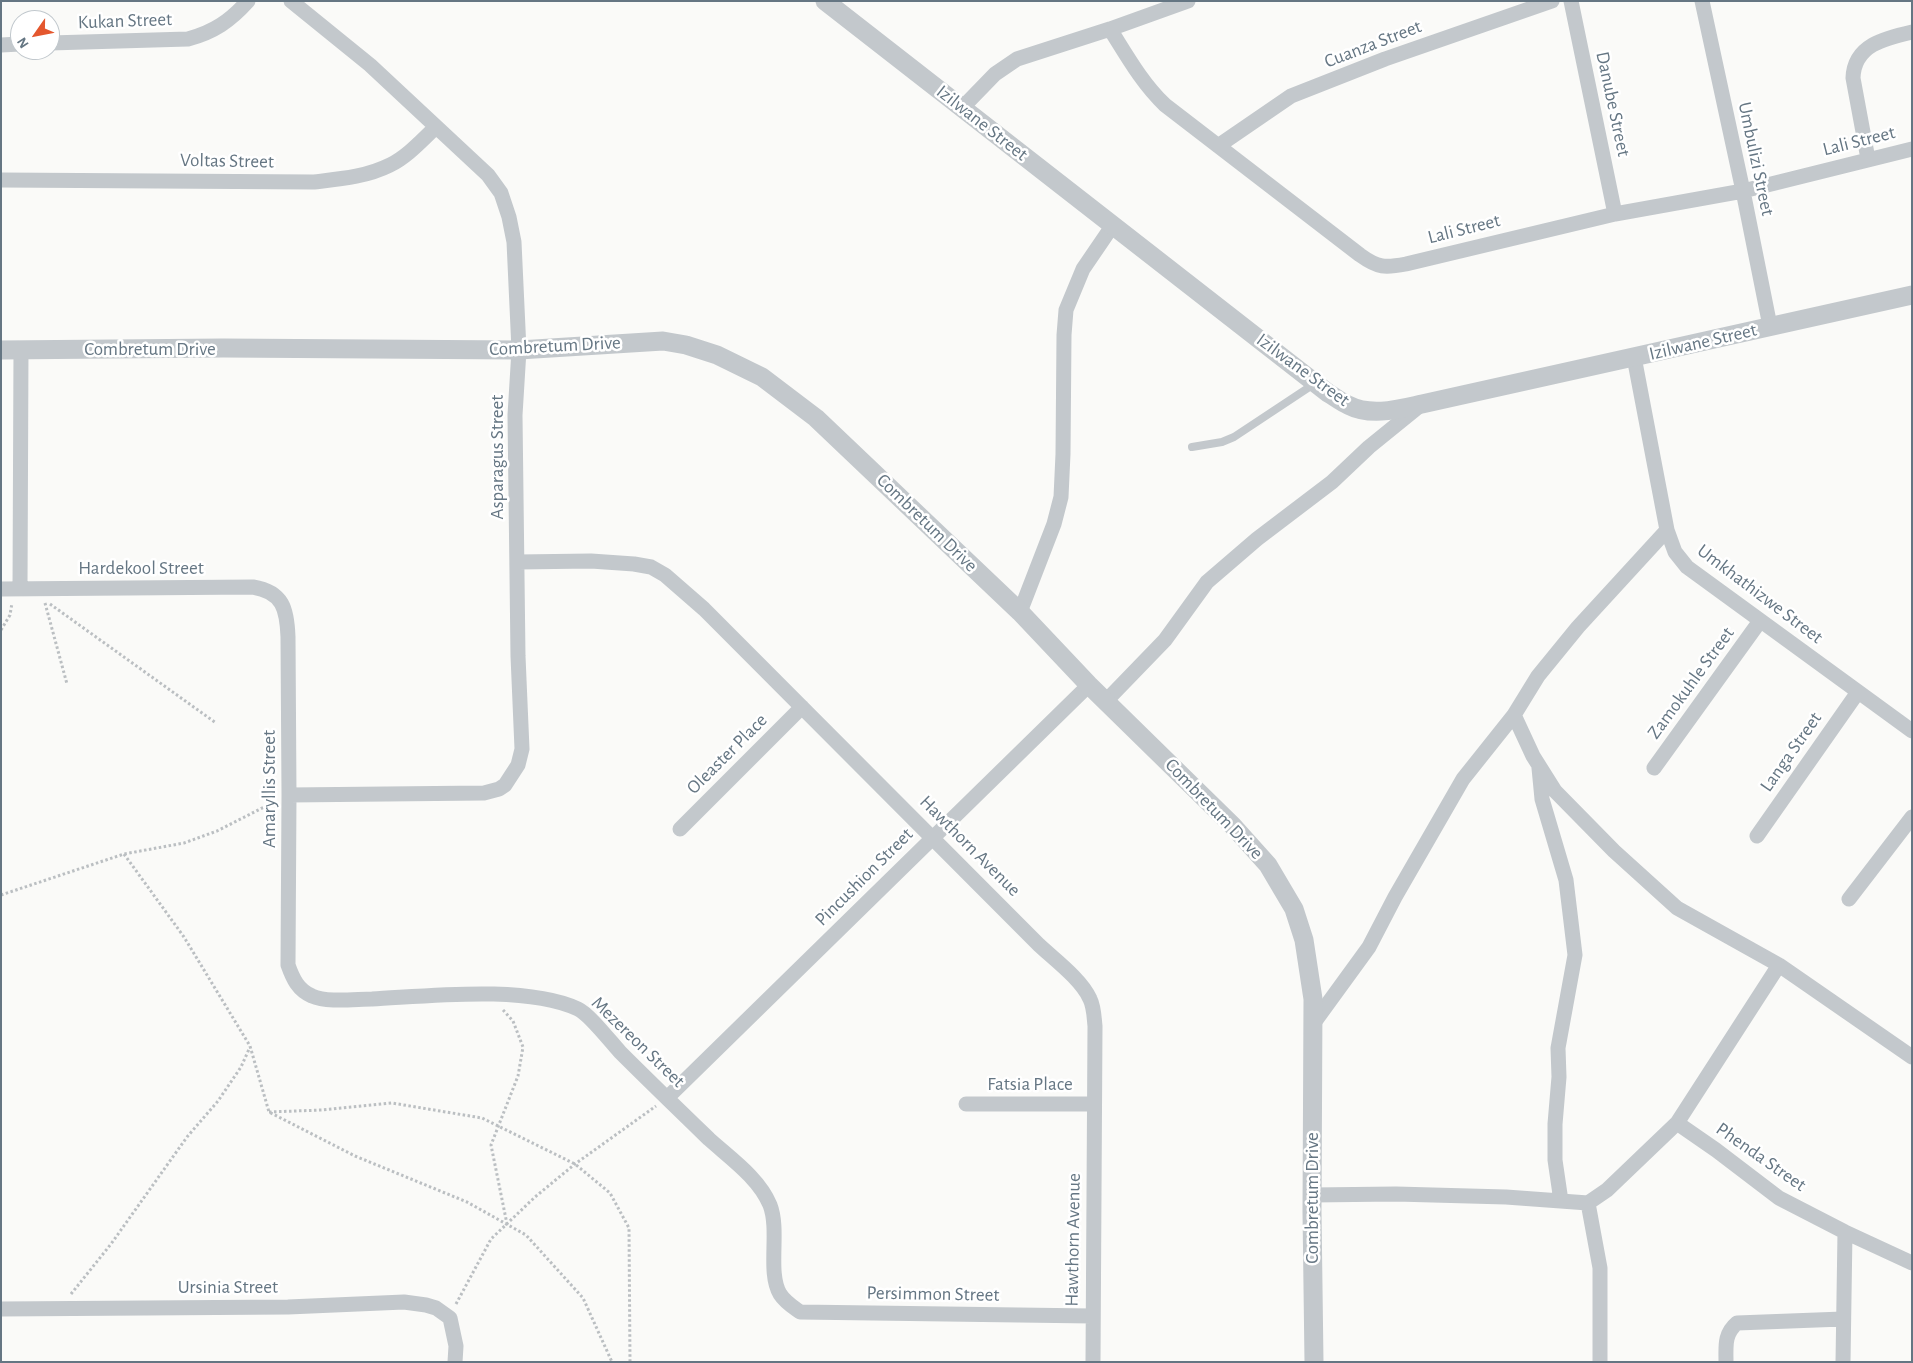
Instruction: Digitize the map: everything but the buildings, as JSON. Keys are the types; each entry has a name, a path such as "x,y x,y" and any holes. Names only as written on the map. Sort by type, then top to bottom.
{"street":[{"name":"Kukan Street","path":"60,43 188,39 207,34 223,24 248,1"},
{"name":"Asparagus Street","path":"289,795 484,793 499,789 505,785 518,765 522,749 518,656 515,415 518,350 514,242 509,216 501,193 488,175 370,65 291,1"},
{"name":"Izilwane Street","path":"825,1 1316,383 1350,406 1368,410 1387,411 1912,295"},
{"path":"962,108 995,74 1017,59 1188,1"},
{"name":"Cuanza Street","path":"1218,146 1291,96 1385,59 1552,1"},
{"name":"Danube Street","path":"1571,1 1615,214"},
{"name":"Umbulizi Street","path":"1702,1 1770,326"},
{"name":"Lali Street","path":"1110,29 1152,93 1165,105 1352,249 1378,266 1390,267 1406,264 1615,214 1743,191 1912,149"},
{"path":"1868,159 1853,78 1853,67 1857,58 1867,49 1890,37 1912,32"},
{"name":"Voltas Street","path":"1,180 314,182 344,179 369,173 392,164 436,128"},
{"path":"1020,612 1054,524 1061,498 1066,310 1083,269 1113,225"},
{"name":"Combretum Drive","path":"1,350 223,348 518,350 664,340 686,345 717,356 762,377 816,418 1020,612 1089,685 1233,826 1268,865 1294,909 1304,940 1313,999 1312,1195 1314,1362"},
{"path":"20,588 21,350"},
{"name":"Umkhathizwe Street","path":"1634,357 1667,530 1674,552 1687,567 1912,731"},
{"path":"1106,701 1165,640 1207,582 1257,539 1332,482 1422,404"},
{"path":"1313,1024 1370,946 1395,896 1463,779 1514,715 1538,676 1578,627 1667,530"},
{"name":"Hawthorn Avenue","path":"518,562 591,561 634,564 651,567 665,575 704,609 1082,986 1090,998 1095,1026 1093,1362"},
{"name":"Hardekool Street","path":"1,589 253,587 262,588 278,598"},
{"name":"Amaryllis Street","path":"278,598 288,618 288,965 293,981"},
{"name":"Zamokuhle Street","path":"1654,768 1760,621"},
{"name":"Pincushion Street","path":"667,1098 1089,685"},
{"name":"Langa Street","path":"1757,836 1858,692"},
{"name":"Oleaster Place","path":"680,829 802,707"},
{"path":"1514,715 1539,766 1555,791 1614,851 1677,908 1779,965 1912,1057"},
{"path":"1539,766 1542,799 1566,880 1575,955 1558,1048 1559,1077 1555,1124 1555,1160 1561,1201"},
{"path":"1850,899 1912,817"},
{"path":"1312,1195 1396,1194 1506,1197 1588,1203 1607,1190 1677,1123 1779,965"},
{"name":"Mezereon Street","path":"293,981 302,990 314,997 338,1000 476,994 558,1001 580,1010 763,1192 770,1206 774,1223 776,1283 780,1294"},
{"name":"Fatsia Place","path":"966,1104 1094,1104"},
{"name":"Phenda Street","path":"1677,1123 1779,1198 1845,1232 1912,1263"},
{"path":"1588,1203 1600,1268 1600,1362"},
{"path":"1843,1362 1845,1232"},
{"name":"Persimmon Street","path":"780,1294 788,1304 800,1312 1092,1316"},
{"name":"Ursinia Street","path":"1,1309 288,1307 404,1302 436,1308 450,1318"},
{"path":"450,1318 456,1346 455,1362"},
{"path":"1726,1362 1726,1338 1729,1330 1737,1323 1843,1319"}],"lane":[{"path":"1192,446 1222,442 1234,437 1316,383"}],"path":[{"path":"1,630 10,616 14,598 20,588"},
{"path":"67,684 44,599 216,723"},
{"path":"1,895 124,854 184,843 217,831 289,795"},
{"path":"124,854 184,937 250,1046 269,1112 354,1156 467,1202 526,1235 583,1298 612,1362"},
{"path":"476,994 499,1006 513,1021 523,1047 518,1076 491,1144 507,1224"},
{"path":"60,1308 111,1244 187,1136 218,1101 241,1068 250,1046"},
{"path":"450,1318 463,1289 491,1239 575,1164 667,1098"},
{"path":"269,1112 322,1110 392,1103 482,1118 575,1164 610,1193 629,1228 630,1362"}]}
